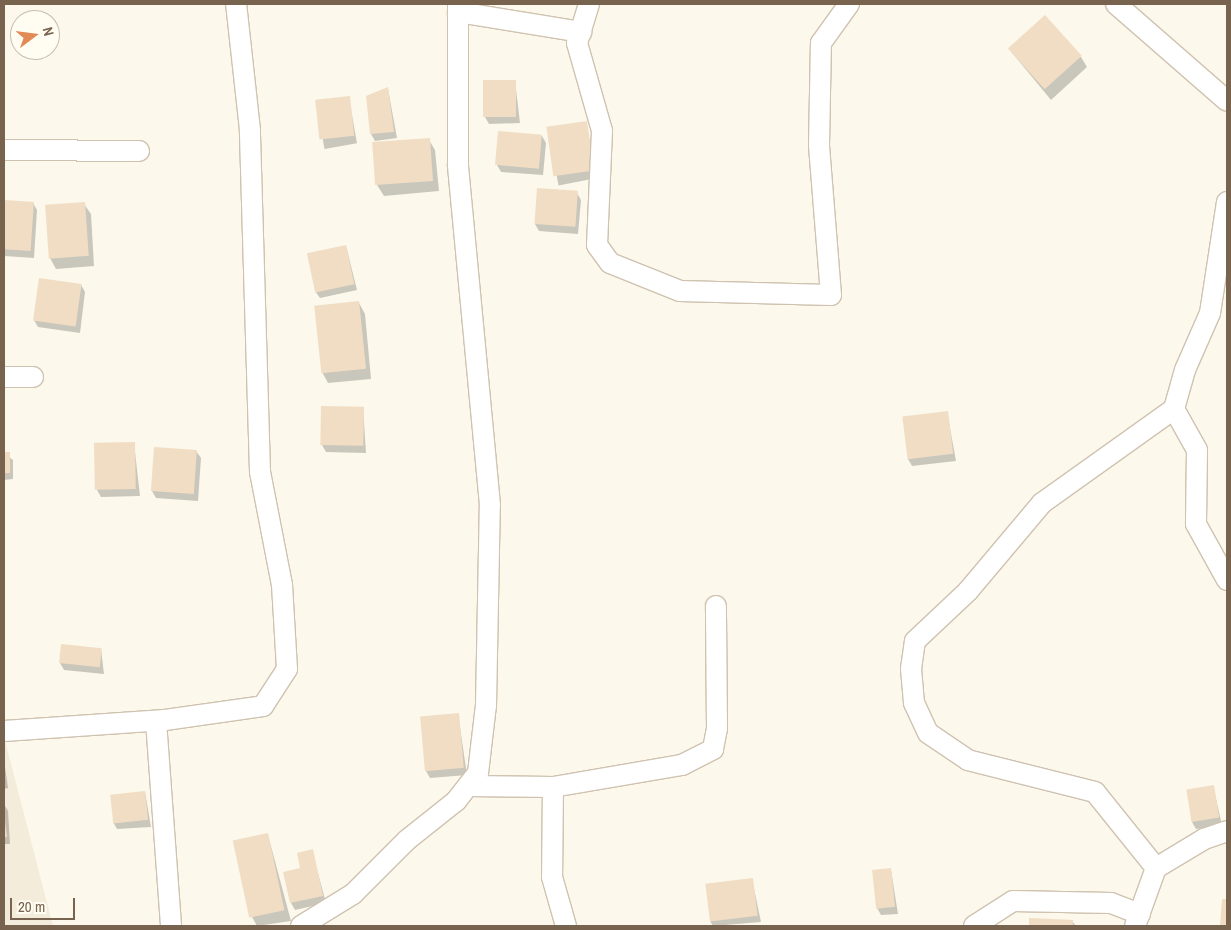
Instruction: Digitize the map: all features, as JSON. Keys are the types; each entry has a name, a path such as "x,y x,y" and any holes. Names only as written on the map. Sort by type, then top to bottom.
{"street":[{"path":"4,731 156,721 263,706 287,670 282,584 260,472 250,130 236,4"},
{"path":"589,4 577,43 602,131 597,245 610,263 680,292 831,295 819,145 822,43 849,4"},
{"path":"1116,4 1227,101"},
{"path":"301,926 353,894 468,786 478,773 486,704 490,505 458,164 458,8 580,32"},
{"path":"4,150 138,151"},
{"path":"1156,868 1095,792 968,760 928,733 914,703 911,669 915,641 968,591 1042,503 1174,409 1184,370 1210,313 1227,202"},
{"path":"4,377 32,377"},
{"path":"1174,409 1197,450 1196,524 1227,580"},
{"path":"468,786 553,787 682,765 713,749 717,730 716,606"},
{"path":"156,721 171,926"},
{"path":"553,787 552,877 566,926"},
{"path":"974,926 1013,901 1111,903 1138,920 1156,868 1204,839 1227,831"}],"shaded area":[{"path":"4,737 53,926 4,926"}],"building":[{"path":"1045,15 1082,56 1045,89 1008,48"},
{"path":"483,80 516,80 516,117 483,117"},
{"path":"388,87 394,132 370,134 366,96"},
{"path":"350,96 354,136 319,139 315,100"},
{"path":"587,121 594,171 553,176 546,127"},
{"path":"498,131 542,135 539,169 495,165"},
{"path":"430,138 433,181 375,185 372,142"},
{"path":"537,188 578,191 575,227 534,224"},
{"path":"4,200 34,202 31,251 4,249"},
{"path":"85,202 89,256 49,259 45,205"},
{"path":"346,245 354,284 315,292 307,253"},
{"path":"39,278 82,284 76,327 33,321"},
{"path":"359,301 366,369 321,373 314,306"},
{"path":"321,406 364,407 363,446 320,445"},
{"path":"948,411 953,454 908,459 902,417"},
{"path":"135,442 136,489 95,490 94,443"},
{"path":"154,447 197,450 194,494 151,491"},
{"path":"4,452 10,452 10,473 4,473"},
{"path":"61,644 102,648 100,667 59,663"},
{"path":"459,713 464,768 425,771 420,716"},
{"path":"1214,785 1219,818 1192,822 1186,789"},
{"path":"145,791 148,820 113,823 110,795"},
{"path":"4,813 7,837 4,837"},
{"path":"268,833 284,910 249,918 233,840"},
{"path":"313,849 323,896 290,903 283,872 300,868 297,853"},
{"path":"891,868 895,907 876,909 872,870"},
{"path":"753,878 758,916 710,922 705,884"},
{"path":"1222,899 1227,899 1227,926 1220,926"},
{"path":"1029,918 1073,920 1073,926 1029,926"}]}
